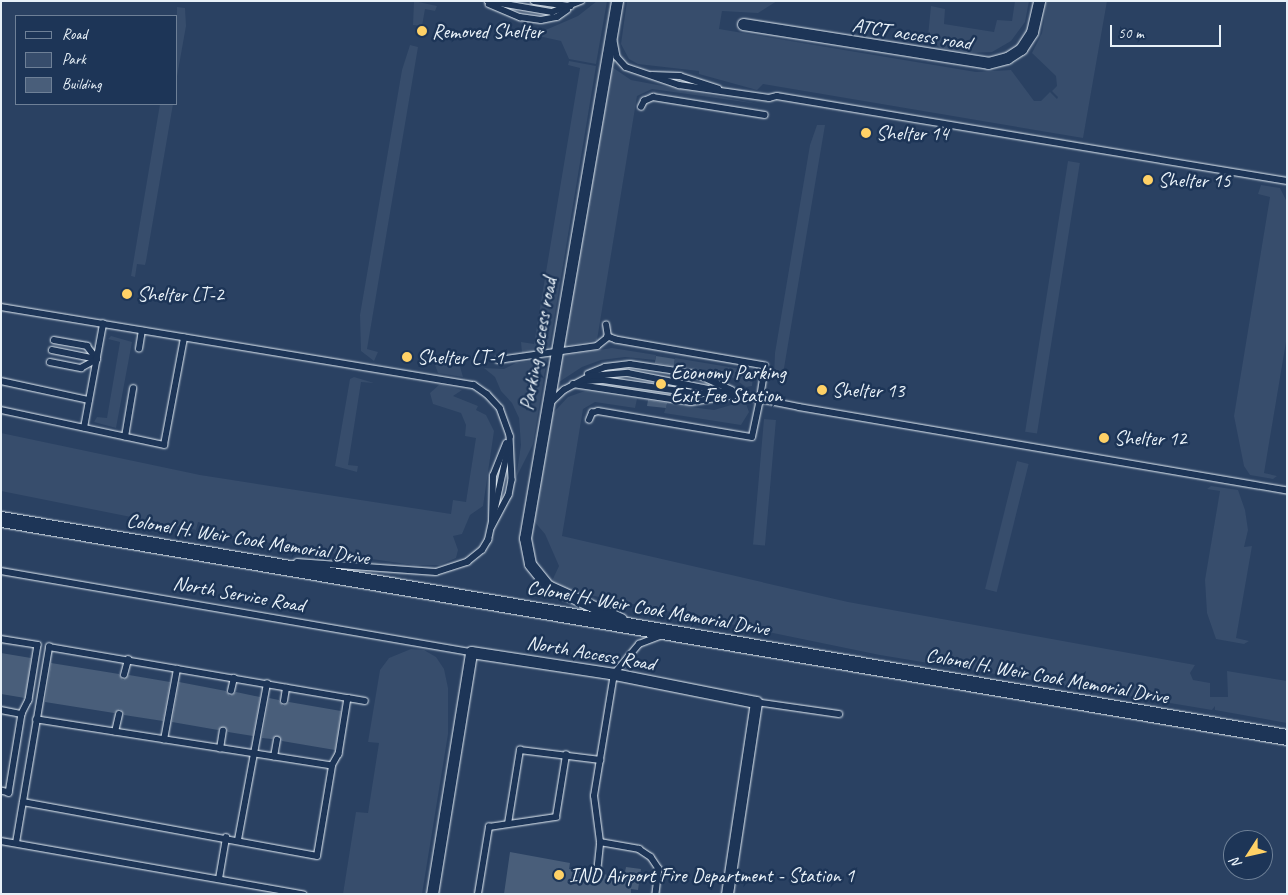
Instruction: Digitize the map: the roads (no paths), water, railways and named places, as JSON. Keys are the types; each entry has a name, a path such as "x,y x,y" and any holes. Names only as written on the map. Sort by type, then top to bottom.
{"street":[{"name":"Parking access road","path":"617,1 525,528 525,547 530,564 540,580 556,592 642,627"},
{"name":"ATCT access road","path":"742,24 988,63 1007,58 1021,49 1032,32 1039,1"},
{"name":"Colonel H. Weir Cook Memorial Drive","path":"1,519 1287,737"},
{"name":"North Access Road","path":"471,652 614,674 756,702"},
{"path":"432,894 471,652"},
{"path":"727,894 756,702"}],"lane":[{"path":"486,1 552,12 573,6"},
{"path":"486,1 505,12 541,20 557,17 581,1"},
{"path":"534,1 573,6"},
{"path":"617,1 616,52 626,67 679,85 768,98 777,96 1287,181"},
{"path":"645,75 680,76 722,90"},
{"path":"641,107 644,101 653,97 765,115"},
{"path":"1,307 424,377 480,388 500,408 510,436 512,480 509,495 492,527 488,540 478,555 462,565 442,572 235,558"},
{"path":"84,428 103,324"},
{"path":"606,325 608,337"},
{"path":"139,349 142,331"},
{"path":"498,360 597,346 608,337 765,366 752,436 598,411 592,413 589,420"},
{"path":"1,410 164,445 184,338"},
{"path":"54,340 87,346 97,360"},
{"path":"52,350 97,360"},
{"path":"50,362 81,368 97,360"},
{"path":"546,410 556,396 573,384 605,367 630,364 696,374 741,394"},
{"path":"573,384 590,376 616,372 1287,490"},
{"path":"1,382 89,400"},
{"path":"573,384 691,402 741,394"},
{"path":"125,437 133,389"},
{"path":"492,527 493,476 510,436"},
{"name":"North Service Road","path":"1,571 471,652"},
{"path":"597,873 600,842 594,796 614,674 639,644 653,637 674,633"},
{"path":"1,638 38,645 29,700 22,714 9,793 1,791"},
{"path":"16,843 49,647 365,700"},
{"path":"124,675 128,660"},
{"path":"164,740 177,669"},
{"path":"231,691 234,678"},
{"path":"238,840 267,684"},
{"path":"284,701 286,688"},
{"path":"23,802 317,856 332,766 339,754 348,698"},
{"path":"756,702 839,714"},
{"path":"1,710 22,714"},
{"path":"116,732 118,714"},
{"path":"37,720 332,766"},
{"path":"220,749 223,731"},
{"path":"274,757 277,740"},
{"path":"508,824 520,750 600,760"},
{"path":"478,894 489,827 556,816 566,756"},
{"path":"219,879 226,838"},
{"path":"1,840 303,894"},
{"path":"600,842 640,849 651,857 659,870 656,894"}],"place":[{"name":"Removed Shelter","path":"422,31"},
{"name":"Shelter 14","path":"866,133"},
{"name":"Shelter 15","path":"1148,180"},
{"name":"Shelter LT-2","path":"127,294"},
{"name":"Shelter LT-1","path":"407,357"},
{"name":"Economy Parking Exit Fee Station","path":"661,384"},
{"name":"Shelter 13","path":"822,390"},
{"name":"Shelter 12","path":"1104,438"},
{"name":"IND Airport Fire Department - Station 1","path":"559,875"}]}
